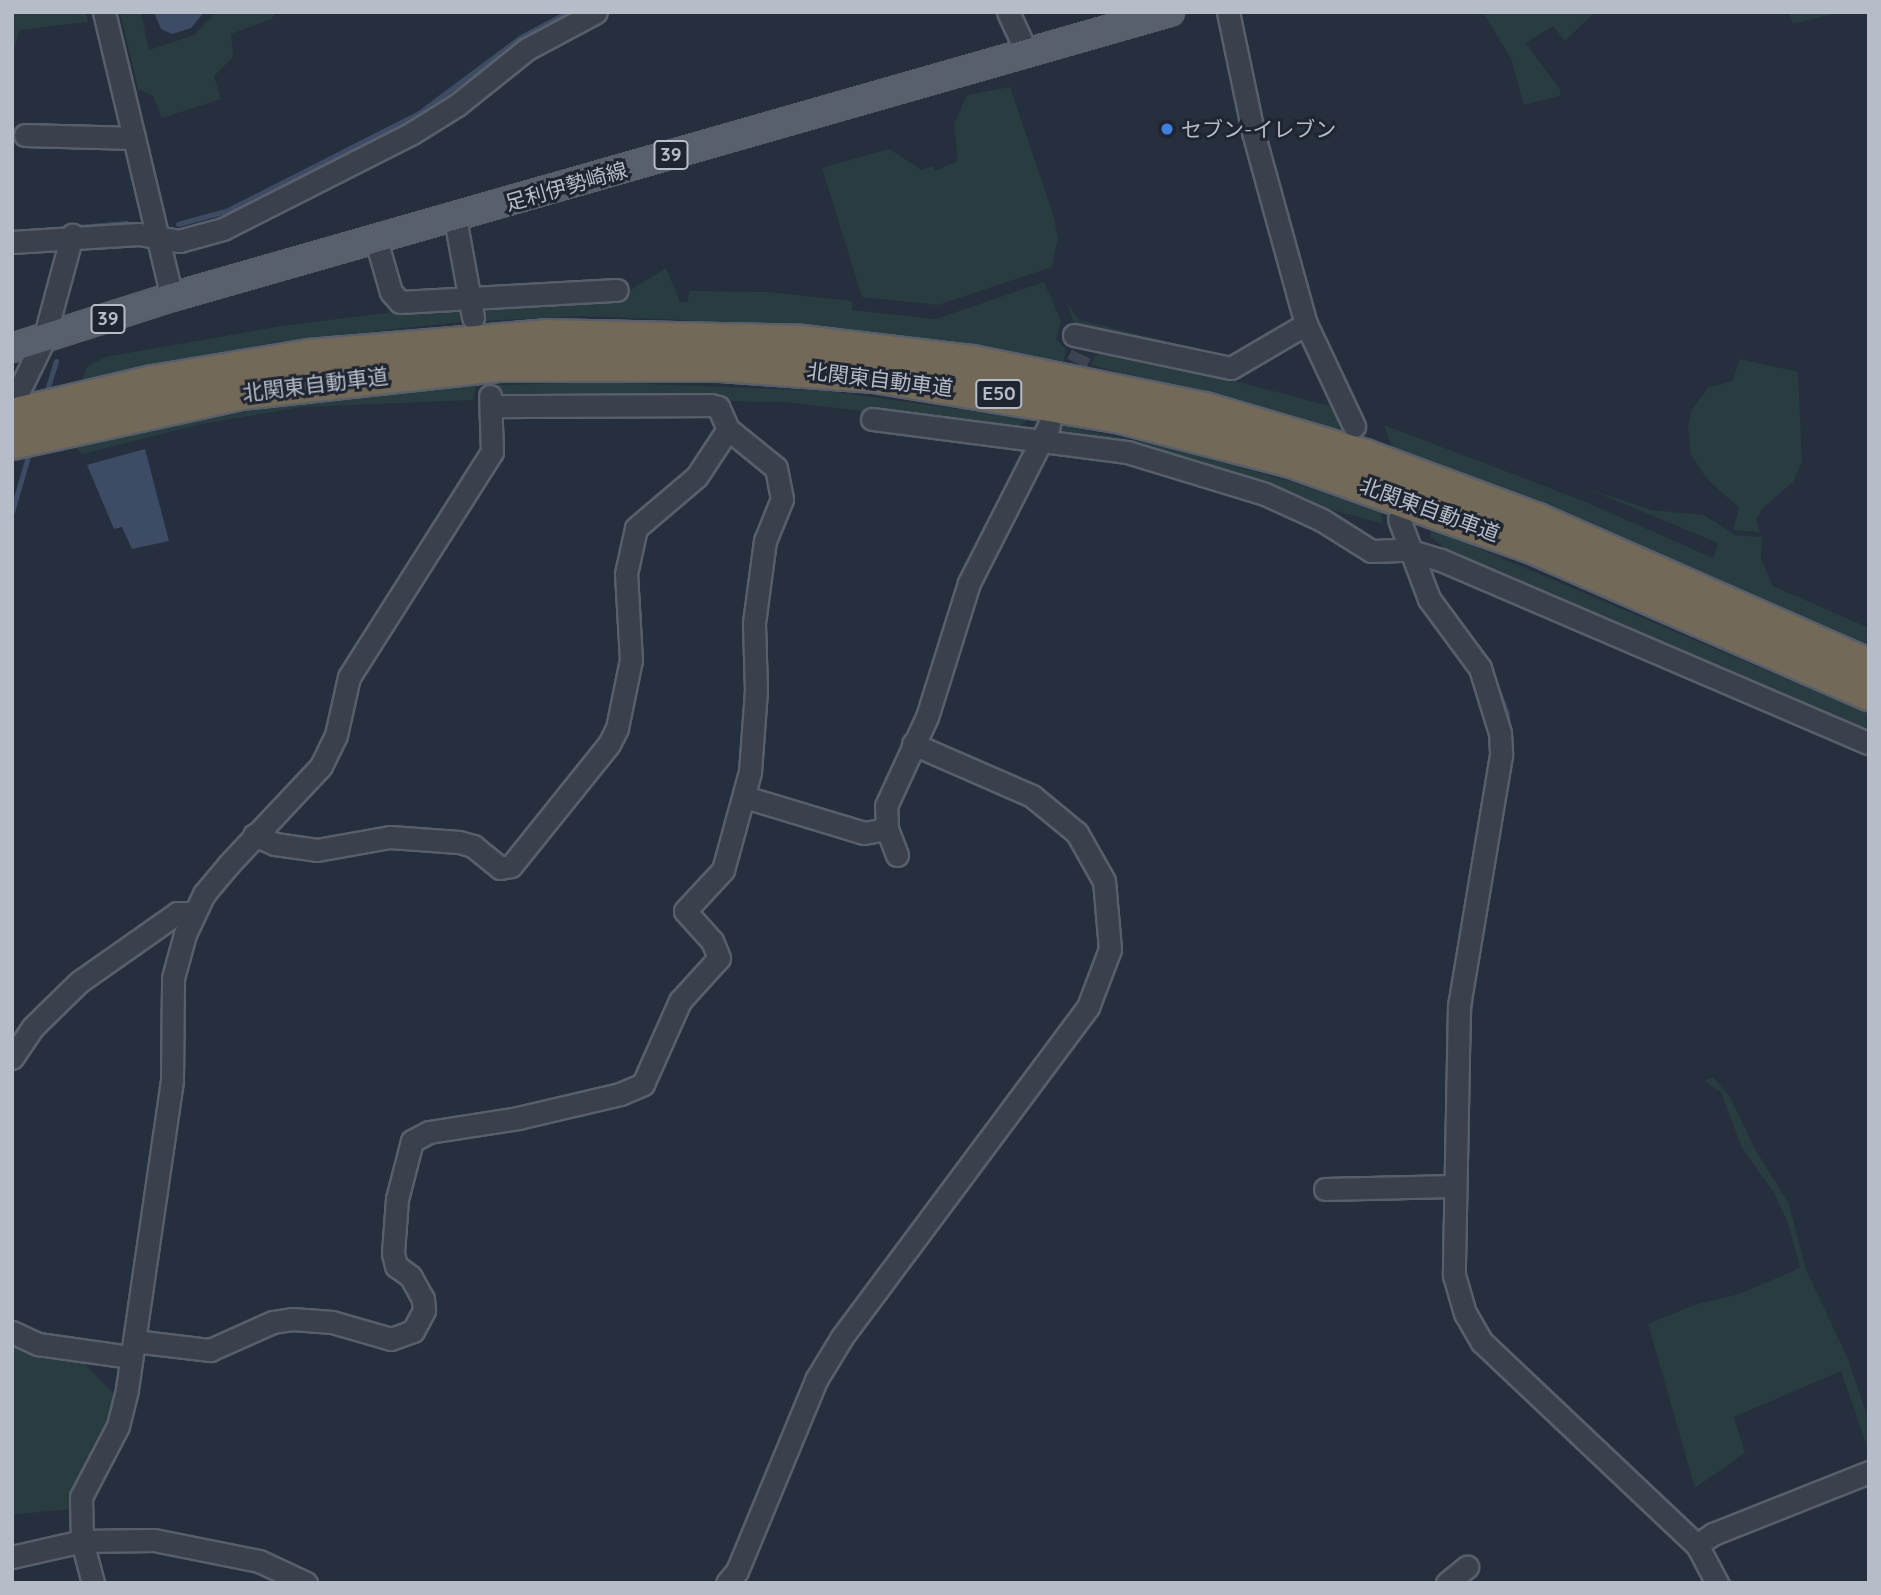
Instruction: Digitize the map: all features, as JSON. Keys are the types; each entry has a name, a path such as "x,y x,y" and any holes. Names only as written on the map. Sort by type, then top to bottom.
{"highway":[{"name":"北関東自動車道","path":"12,443 83,411 309,356 546,336 788,341 973,362 1205,409 1365,456 1538,520 1869,665"},
{"name":"北関東自動車道","path":"12,415 83,411 500,365 720,365 863,375 971,390 1197,435 1388,493 1530,546 1869,694"}],"main road":[{"name":"足利伊勢崎線","path":"12,347 172,297 1170,12"}],"street":[{"path":"104,12 172,297"},
{"path":"12,242 72,236 139,234 158,240 179,241 223,229 412,133 457,105 527,49 596,12"},
{"path":"1008,12 1026,51"},
{"path":"1228,12 1253,132 1306,324 1354,426"},
{"path":"25,135 134,138"},
{"path":"455,218 471,307"},
{"path":"12,405 44,339 72,236"},
{"path":"376,240 397,301 471,307 617,290"},
{"path":"1081,343 1231,368 1306,324"},
{"path":"12,1332 38,1344 132,1349 210,1350 273,1322 292,1319 332,1322 391,1339 412,1331 424,1310 423,1299 410,1276 396,1266 393,1253 407,1147 429,1132 518,1118 620,1094 648,1080 680,1001 719,958 712,941 685,911 723,870 745,797 756,691 757,593 765,541 780,508 782,487 772,462 728,429 718,407 491,401 492,453 349,677 336,735 321,766 254,835 194,913 173,978 172,1080 132,1349 118,1426 80,1497 82,1542 93,1583"},
{"path":"872,419 1044,433 1127,452 1207,475 1287,503 1371,551 1408,550 1869,743"},
{"path":"254,835 275,844 317,850 390,837 459,842 473,846 500,868 511,866 609,744 617,728 631,660 626,574 636,528 697,475 728,429"},
{"path":"897,855 887,828 886,806 937,687 968,583 1044,433"},
{"path":"1399,519 1408,550 1429,598 1480,668 1500,733 1501,755 1459,1005 1453,1186 1454,1275 1465,1313 1482,1342 1697,1545 1717,1583"},
{"path":"738,1579 816,1380 842,1337 1088,1007 1110,949 1104,881 1077,833 1032,796 913,744"},
{"path":"745,797 864,833 887,828"},
{"path":"12,1058 33,1027 79,982 177,913 194,913"},
{"path":"1325,1189 1453,1186"},
{"path":"1697,1545 1713,1534 1869,1472"},
{"path":"12,1557 82,1542 154,1540 259,1561 306,1583"},
{"path":"1447,1583 1467,1567"}],"shaded area":[{"path":"12,12 86,12 88,22 20,30 14,48"},
{"path":"120,12 141,12 149,50 194,35 216,12 275,12 272,19 231,34 233,57 214,76 221,99 162,118 153,96 138,89"},
{"path":"1483,12 1595,12 1565,41 1553,26 1526,43 1560,90 1560,96 1524,105 1511,59"},
{"path":"1788,12 1841,12 1793,24"},
{"path":"1010,87 1053,214 1058,238 1052,267 938,305 862,297 822,168 889,149 922,170 932,166 935,171 958,161 954,124 967,95"},
{"path":"666,268 680,302 687,302 690,291 768,292 852,301 852,310 936,319 1044,282 1061,321 1056,339 1066,350 1064,361 809,325 580,316 486,321 485,313 491,305 612,301"},
{"path":"1067,303 1079,320 1237,358 1076,329"},
{"path":"447,305 460,313 461,322 277,342 82,381 87,367 105,357 281,326"},
{"path":"1112,349 1330,406 1341,424 1338,429 1090,365 1095,356"},
{"path":"1740,359 1798,372 1802,462 1793,482 1763,508 1756,519 1760,532 1733,530 1739,508 1706,478 1691,454 1688,429 1691,411 1708,388 1732,381"},
{"path":"603,382 828,391 1029,419 1016,429 785,402 505,398 498,391 498,385"},
{"path":"476,386 473,400 302,407 202,424 82,454 73,445 298,402"},
{"path":"1059,425 1161,446 1289,481 1381,512 1383,524 1053,433"},
{"path":"1384,425 1581,500 1713,558 1718,543 1588,489 1651,510 1704,515 1735,535 1762,537 1761,559 1773,586 1869,628 1869,645 1538,502 1392,447"},
{"path":"1431,528 1869,714 1869,732 1450,552 1430,537"},
{"path":"1713,1077 1730,1097 1755,1149 1789,1204 1806,1270 1848,1359 1869,1421 1869,1452 1841,1371 1734,1417 1745,1453 1695,1488 1648,1324 1694,1305 1739,1294 1800,1268 1788,1223 1774,1193 1742,1148 1721,1092 1704,1081"},
{"path":"12,1338 78,1357 116,1396 113,1414 73,1488 69,1509 12,1515"}],"water":[{"path":"154,12 204,12 191,28 172,34 161,29"},
{"path":"145,449 169,541 132,549 122,527 114,529 87,465"}],"waterway":[{"path":"178,224 226,211 419,113 521,37 568,12"},
{"path":"44,230 126,223"},
{"path":"46,394 56,361"},
{"path":"12,512 29,453"},
{"path":"1492,673 1507,713 1511,745"},
{"path":"1469,1019 1471,996"},
{"path":"1708,1544 1730,1583"}],"tunnel":[{"path":"1064,391 1081,354"}],"place":[{"name":"セブン-イレブン","path":"1167,129"}]}
